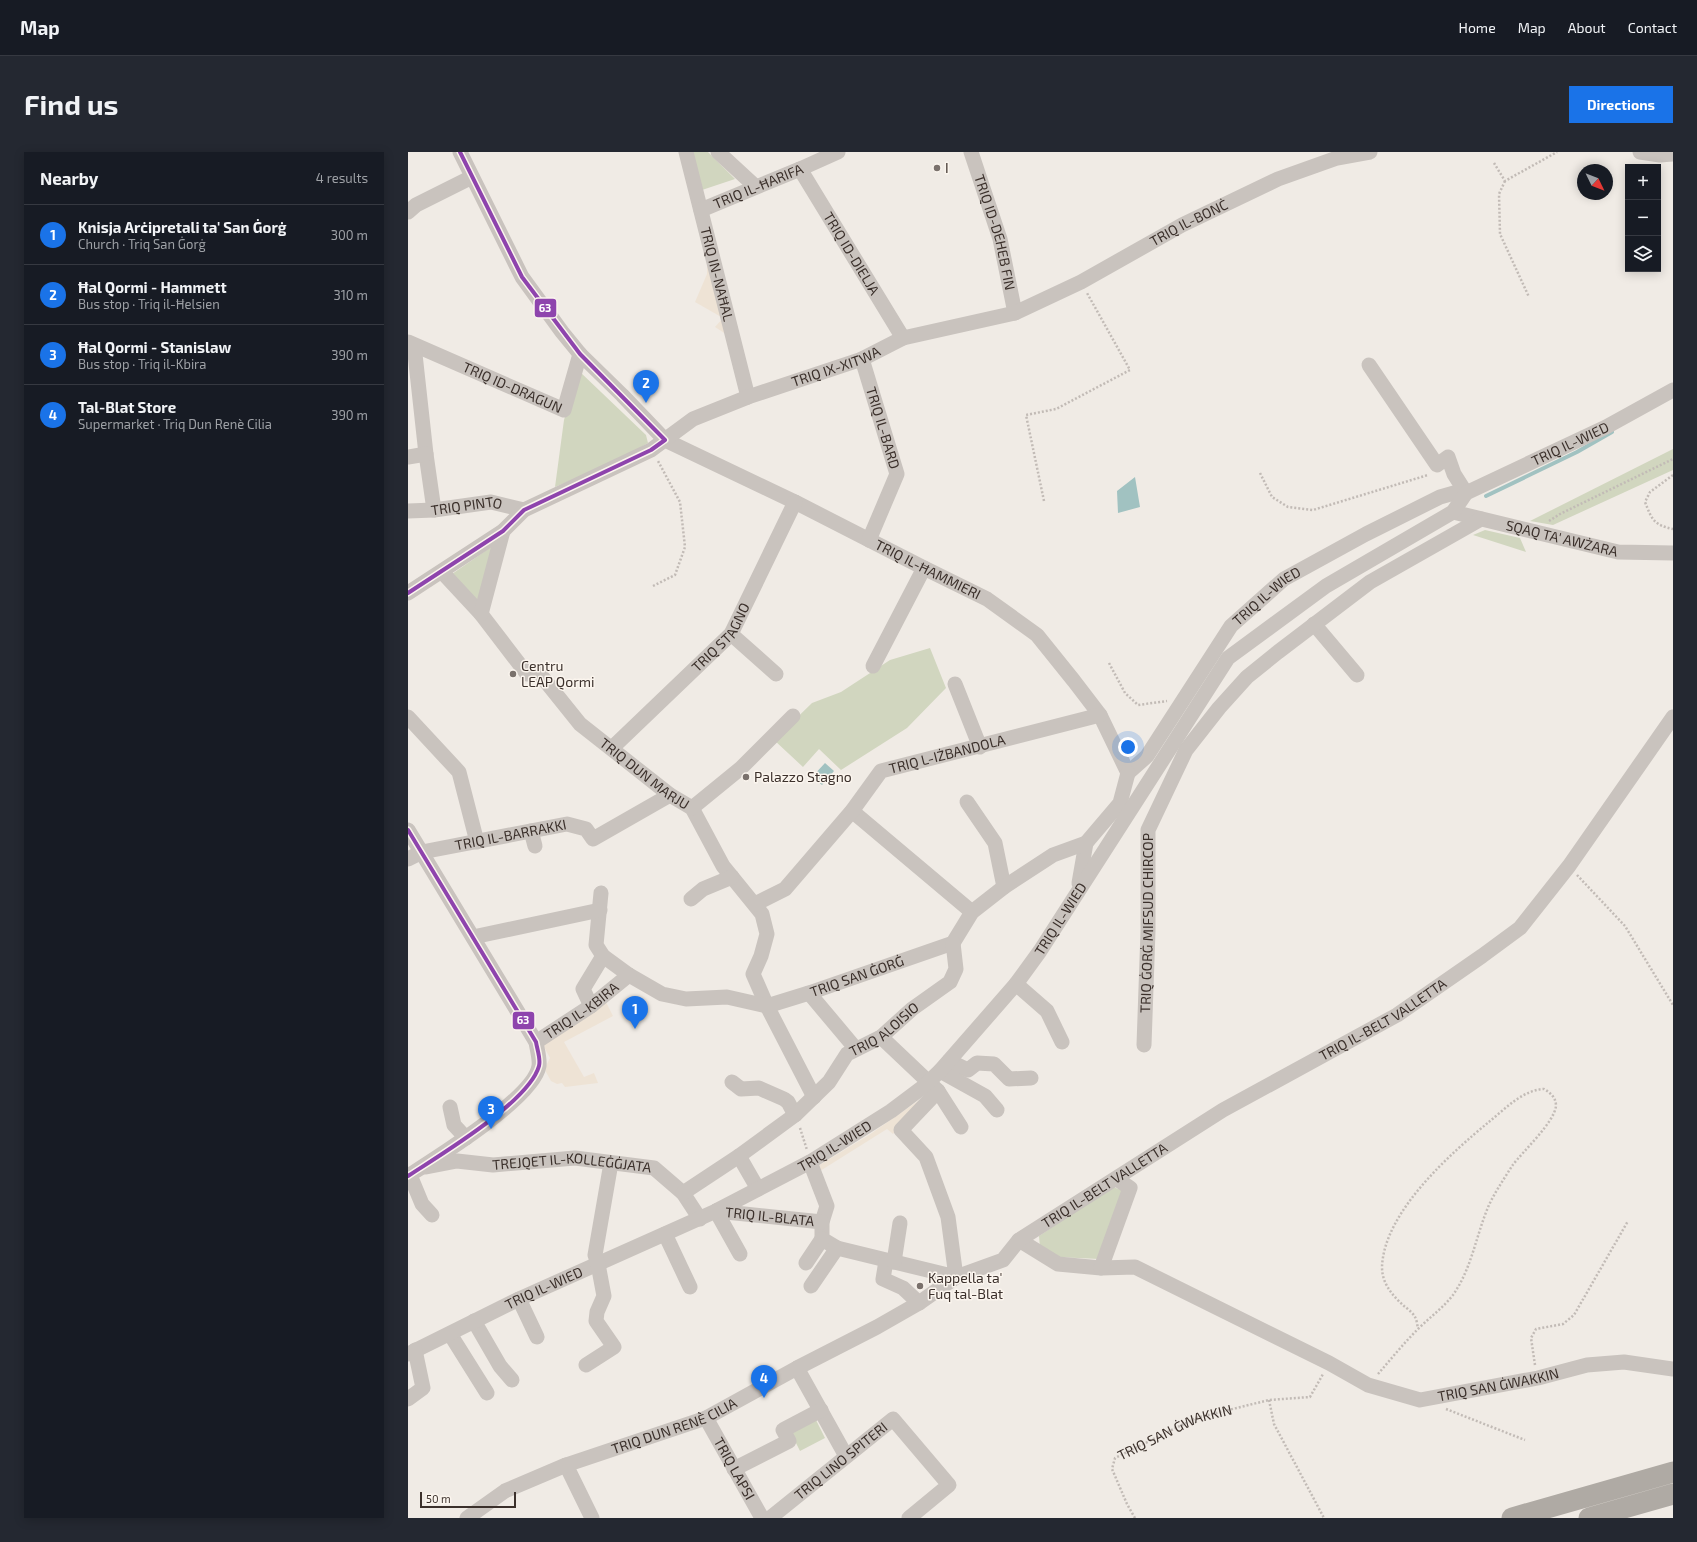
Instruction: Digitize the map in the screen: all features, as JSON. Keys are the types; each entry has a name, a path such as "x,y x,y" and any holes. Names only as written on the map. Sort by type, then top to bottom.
{"highway":[{"path":"1512,1518 1673,1472"},
{"path":"1589,1518 1671,1495"}],"street":[{"name":"TRIQ IN-NAĦAL","path":"686,152 748,397"},
{"path":"718,152 756,187"},
{"name":"TRIQ IL-ĦARIFA","path":"701,210 800,170 838,152"},
{"name":"TRIQ ID-DEHEB FIN","path":"971,152 1000,239 1015,314"},
{"name":"TRIQ IL-BONĊ","path":"1015,314 1081,282 1182,225 1278,179 1337,158 1370,152"},
{"path":"1640,152 1660,155 1673,154"},
{"path":"463,153 472,177 522,277 580,354 665,440"},
{"name":"TRIQ ID-DIELJA","path":"800,170 903,338"},
{"path":"408,212 416,205 472,177"},
{"name":"TRIQ IX-XITWA","path":"408,593 503,531 524,510 652,450 693,419 748,397 862,359 903,338 1015,314"},
{"path":"411,344 434,510"},
{"name":"TRIQ ID-DRAGUN","path":"411,344 564,410 580,354"},
{"name":"TRIQ IL-BARD","path":"862,359 896,474 869,540"},
{"path":"1369,365 1437,465 1448,457 1454,474 1466,493"},
{"name":"TRIQ IL-WIED","path":"1128,773 1147,756 1231,626 1284,579 1366,534 1440,498 1454,493 1466,493 1606,427 1673,390"},
{"name":"TRIQ IL-ĦAMMIERI","path":"665,440 795,502 987,599 1037,635 1100,715 1128,773"},
{"path":"408,457 426,454"},
{"name":"TRIQ IL-WIED","path":"412,1352 519,1299 700,1219 758,1190 810,1162 934,1086 944,1066 1016,984 1040,951 1228,658 1326,586 1453,512 1466,493"},
{"name":"TRIQ PINTO","path":"408,511 434,510 491,502 524,510"},
{"name":"TRIQ STAGNO","path":"612,748 731,634 795,502"},
{"name":"SQAQ TA' AWŻARA","path":"1453,512 1618,552 1673,553"},
{"path":"1142,792 1161,804 1186,750 1218,708 1247,676 1370,582 1481,519"},
{"path":"481,614 503,531"},
{"path":"873,666 924,568"},
{"name":"TRIQ DUN MARJU","path":"442,572 481,614 527,674 539,674 580,724 670,795 692,808 723,866 762,914 767,934 761,956 753,974 767,1006 814,1097"},
{"path":"1314,624 1357,675"},
{"path":"731,634 776,674"},
{"name":"TRIQ IL-WIED","path":"1252,641 1267,660"},
{"path":"955,684 980,747"},
{"name":"TRIQ L-IŻBANDOLA","path":"755,904 785,889 852,811 881,771 980,747 1100,715"},
{"path":"692,808 741,768 793,716"},
{"path":"408,717 459,772 477,842"},
{"name":"TRIQ IL-BELT VALLETTA","path":"1020,1240 1223,1110 1398,1015 1520,928 1569,866 1673,717"},
{"path":"953,942 972,912 1004,887 1053,856 1086,842 1120,803 1128,773"},
{"name":"TRIQ IL-BARRAKKI","path":"408,859 422,852 567,824 586,829 593,839 670,795"},
{"path":"967,802 995,843 1004,887"},
{"name":"TRIQ ĠORĠ MIFSUD CHIRCOP","path":"1144,1045 1148,931 1148,830 1161,804"},
{"path":"852,811 972,912"},
{"path":"408,830 536,1042"},
{"path":"531,831 535,846"},
{"path":"1078,890 1086,842"},
{"path":"690,899 703,889 732,877"},
{"path":"592,1006 583,989 603,956 596,945 601,893"},
{"path":"473,937 600,910"},
{"name":"TRIQ SAN ĠORĠ","path":"603,956 629,975 662,994 686,999 727,997 767,1006 809,993 953,942"},
{"name":"TRIQ ALOISIO","path":"683,1193 739,1156 795,1115 829,1082 847,1054 881,1037 912,1009 950,982 956,968 953,942"},
{"name":"TRIQ IL-KBIRA","path":"413,1173 476,1132 516,1099 532,1081 539,1067 536,1042 592,1006 629,975"},
{"path":"1016,984 1047,1011 1062,1042"},
{"path":"809,993 856,1049"},
{"path":"881,1037 934,1086 961,1127"},
{"path":"944,1066 968,1070 977,1063 994,1064 1009,1079 1031,1078"},
{"path":"944,1066 985,1096 997,1110"},
{"path":"732,1082 741,1089 760,1088 784,1098 795,1115"},
{"path":"934,1086 901,1130 926,1157 948,1217 956,1277"},
{"path":"450,1108 454,1125 466,1138"},
{"path":"739,1156 758,1190"},
{"name":"TREJQET IL-KOLLEĠĠJATA","path":"413,1173 457,1161 494,1165 575,1158 611,1164 654,1168 683,1193 700,1219"},
{"name":"TRIQ IL-BLATA","path":"810,1162 827,1206 822,1222 822,1239 837,1248 956,1277"},
{"path":"586,1365 614,1347 596,1321 597,1312 604,1296 595,1256 611,1164"},
{"path":"413,1173 422,1204 432,1215"},
{"path":"1101,1268 1130,1188 1117,1179"},
{"path":"716,1211 740,1254"},
{"name":"TRIQ IL-BLATA","path":"716,1211 822,1222"},
{"path":"900,1223 890,1261 883,1279 903,1288 919,1304"},
{"path":"665,1234 690,1287"},
{"path":"806,1263 822,1239"},
{"name":"TRIQ DUN RENÈ CILIA","path":"467,1518 505,1491 566,1465 706,1418 919,1304 956,1277 1004,1260 1020,1240"},
{"name":"TRIQ SAN ĠWAKKIN","path":"1020,1240 1058,1264 1101,1268 1135,1267 1368,1385 1420,1400 1538,1378 1587,1365 1624,1362 1673,1369"},
{"path":"811,1286 837,1248"},
{"path":"519,1299 537,1337"},
{"path":"474,1321 500,1366 512,1380"},
{"path":"450,1334 488,1393"},
{"path":"408,1399 423,1388 412,1352"},
{"path":"797,1368 846,1456"},
{"path":"734,1469 789,1441 783,1430 821,1410"},
{"name":"TRIQ LAPSI","path":"706,1418 762,1518"},
{"name":"TRIQ LINO SPITERI","path":"770,1518 893,1419 949,1485 908,1518"},
{"path":"566,1465 592,1518"}],"path":[{"path":"1529,297 1500,234 1499,194 1505,181 1557,152"},
{"path":"1494,163 1505,181"},
{"path":"1044,501 1026,415 1056,409 1130,370 1081,282"},
{"path":"652,450 680,502 685,547 675,575 653,586"},
{"path":"1534,532 1560,514 1673,459"},
{"path":"1260,474 1272,497 1288,507 1314,510 1451,467"},
{"path":"1673,474 1650,492 1645,502 1653,521 1661,527 1673,529"},
{"path":"1109,663 1125,692 1138,705 1184,699"},
{"path":"1569,866 1625,926 1673,1005"},
{"path":"1368,1385 1418,1328 1438,1311 1453,1294 1468,1266 1489,1205 1504,1178 1515,1162 1549,1122 1554,1113 1556,1104 1554,1098 1544,1090 1529,1092 1514,1101 1463,1143 1422,1185 1396,1224 1385,1252 1382,1268 1384,1281 1390,1291 1415,1316 1418,1328"},
{"path":"795,1115 810,1162"},
{"path":"1538,1378 1531,1338 1536,1329 1563,1324 1574,1315 1628,1221"},
{"name":"TRIQ SAN ĠWAKKIN","path":"1135,1518 1127,1504 1112,1469 1115,1458 1196,1418 1269,1400 1310,1397 1329,1364"},
{"path":"1269,1400 1274,1424 1324,1518"},
{"path":"1420,1400 1526,1440"}],"green space":[{"path":"693,152 708,152 735,179 702,190"},
{"path":"579,371 646,435 648,443 619,460 555,487 564,420"},
{"path":"1673,449 1673,470 1553,525 1530,521"},
{"path":"1485,530 1520,538 1526,552 1473,535"},
{"path":"497,543 479,604 452,574"},
{"path":"930,648 946,688 907,728 841,770 819,749 803,767 774,740 812,703 841,692 890,660"},
{"path":"1113,1187 1124,1191 1099,1259 1057,1257 1040,1248 1039,1236"},
{"path":"814,1416 825,1438 800,1451 789,1429"}],"shaded area":[{"path":"707,265 741,344 715,327 723,318 695,302 707,274"},
{"path":"605,1000 613,1016 564,1042 584,1077 594,1073 598,1083 565,1087 562,1083 557,1084 551,1081 545,1068 550,1058 543,1045"},
{"path":"928,1094 930,1096 893,1134 887,1129 820,1171 818,1166 869,1135"}],"water":[{"path":"1135,477 1140,507 1118,513 1117,491"},
{"path":"825,763 834,771 822,785 812,777"}],"waterway":[{"path":"1486,496 1577,452 1612,432"}],"transit line":[{"name":"63","path":"460,152 522,277 580,354 665,440"},
{"name":"63","path":"408,593 503,531 524,510 651,450 665,440"},
{"name":"63","path":"408,830 536,1042 540,1060 539,1066 532,1080 502,1111 482,1127 408,1176"}],"place":[{"name":"I","path":"937,168"},
{"name":"Ħal Qormi - Hammett","path":"646,403"},
{"name":"Centru LEAP Qormi","path":"513,674"},
{"name":"Palazzo Stagno","path":"746,777"},
{"name":"Knisja Arċipretali ta' San Ġorġ","path":"635,1029"},
{"name":"Ħal Qormi - Stanislaw","path":"491,1129"},
{"name":"Kappella ta' Fuq tal-Blat","path":"920,1286"},
{"name":"Tal-Blat Store","path":"764,1398"}]}
